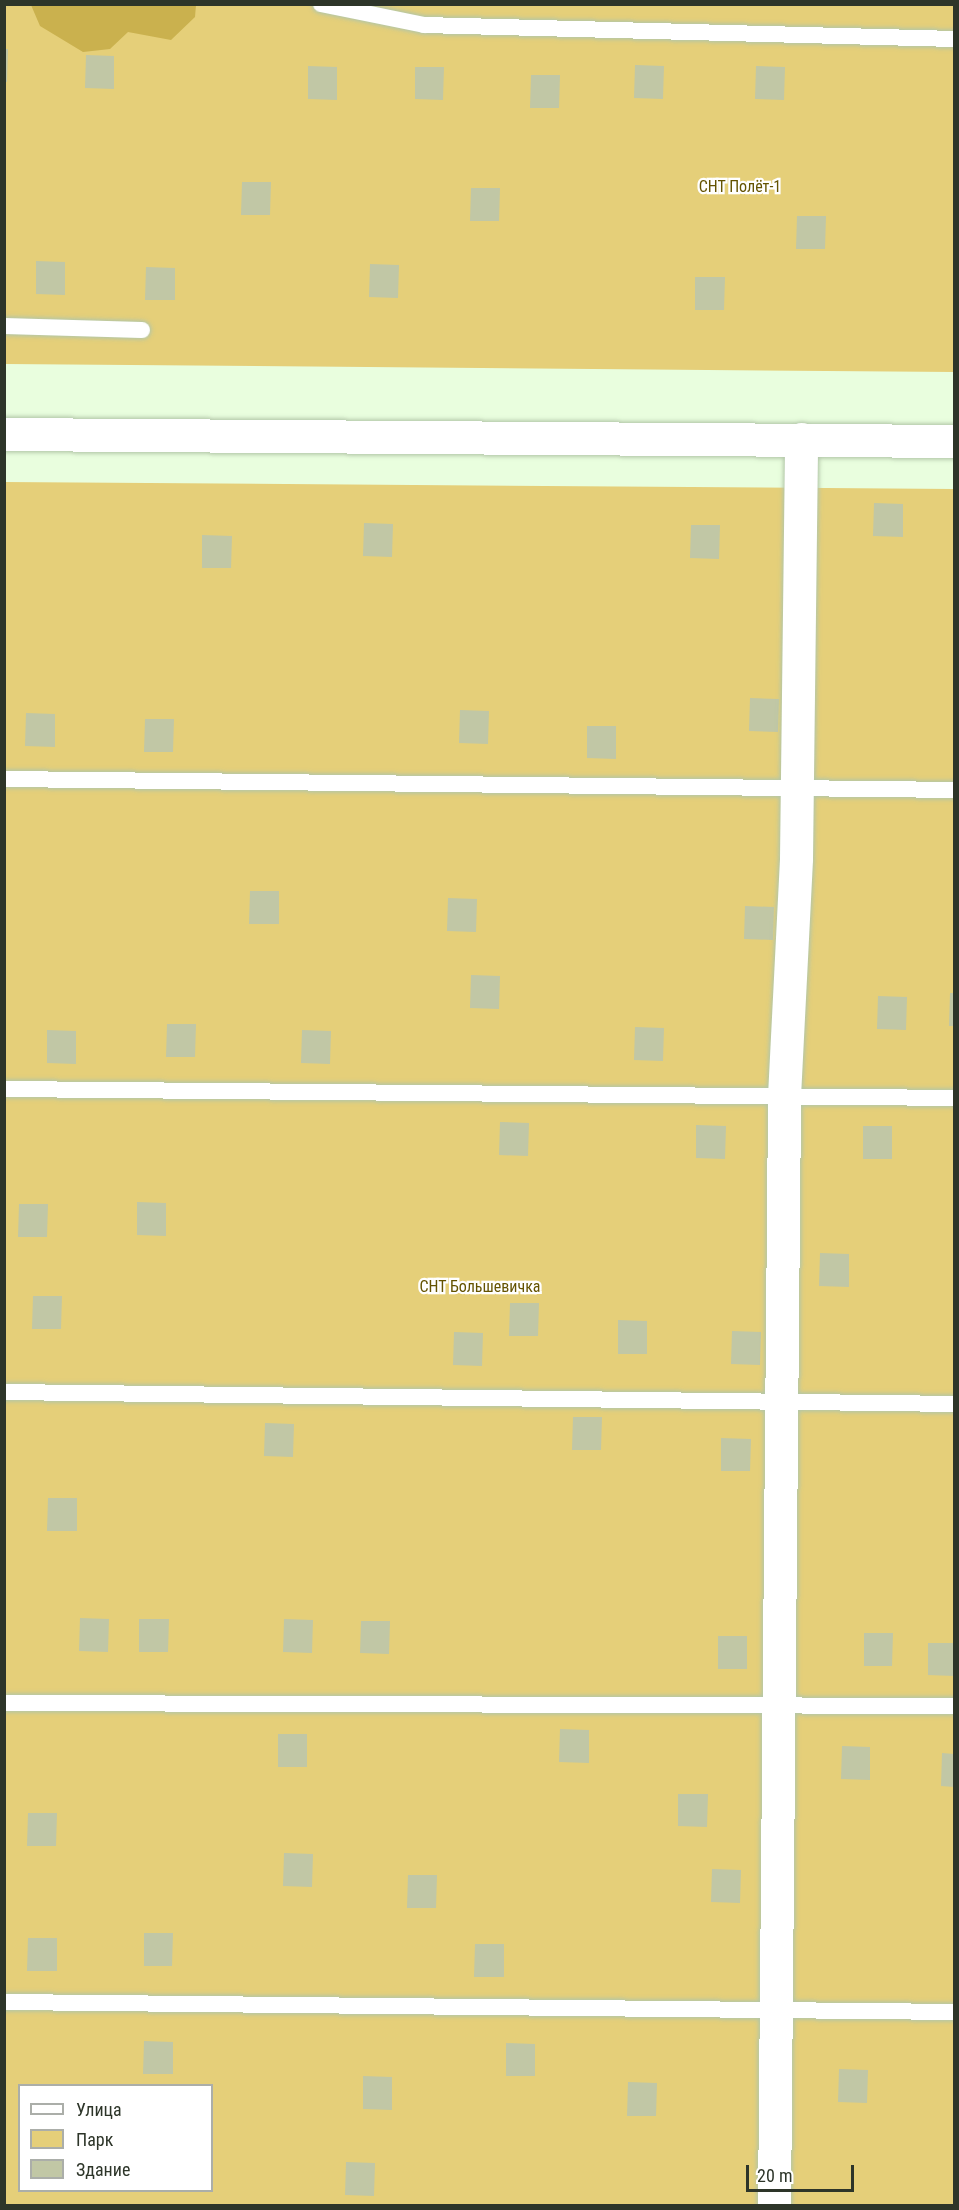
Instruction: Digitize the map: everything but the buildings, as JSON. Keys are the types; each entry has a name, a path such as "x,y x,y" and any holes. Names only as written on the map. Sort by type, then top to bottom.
{"street":[{"path":"4,434 954,441"},
{"path":"774,2205 779,1401 784,1096 796,858 793,787 801,439"}],"lane":[{"path":"321,4 424,25 954,39"},
{"path":"4,326 142,330"},
{"path":"4,779 954,790"},
{"path":"4,1089 954,1098"},
{"path":"4,1392 954,1404"},
{"path":"4,1702 954,1706"},
{"path":"4,2002 954,2012"}],"green space":[{"name":"СНТ Полёт-1","path":"5,5 954,5 954,372 5,364"},
{"name":"СНТ Большевичка","path":"4,482 954,489 954,2205 5,2205"}],"shaded area":[{"path":"31,5 196,5 195,17 171,40 128,32 110,49 83,52 40,26"}]}
